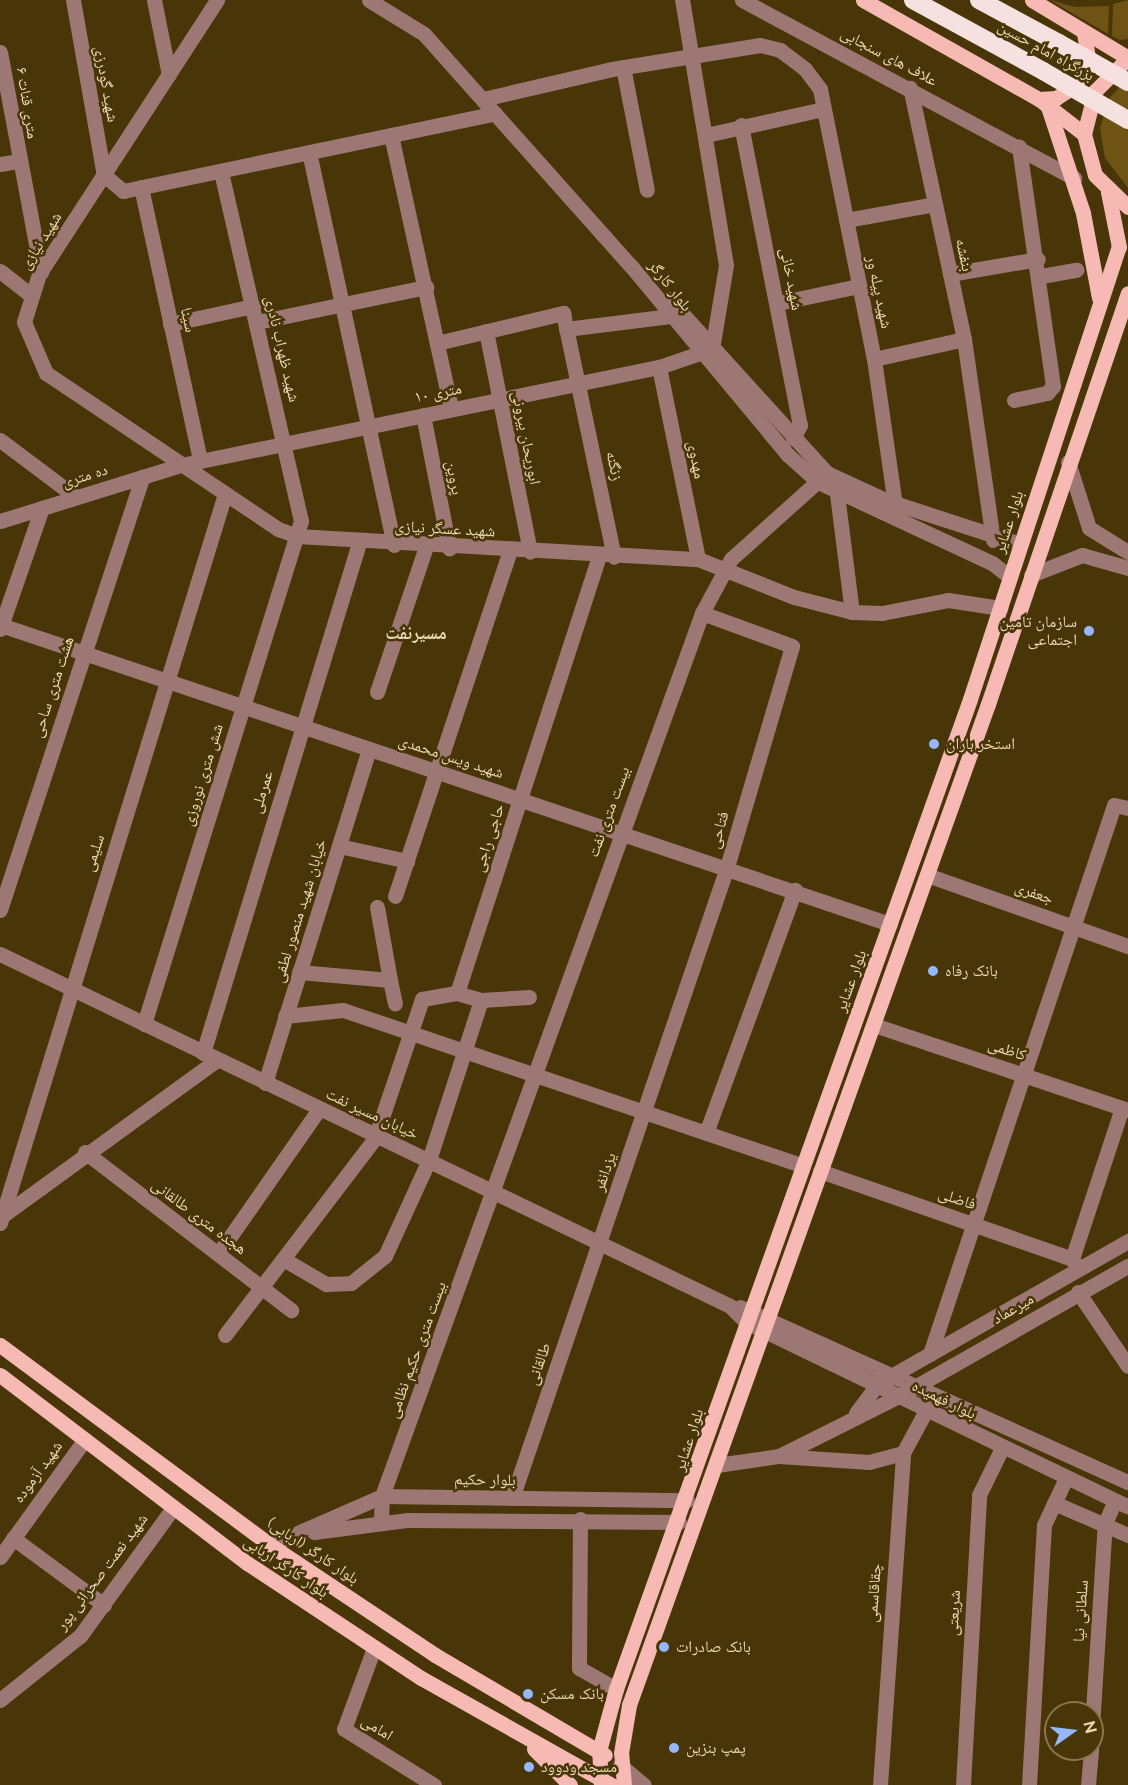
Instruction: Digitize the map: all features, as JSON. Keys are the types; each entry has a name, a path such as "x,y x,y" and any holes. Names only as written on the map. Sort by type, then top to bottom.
{"highway":[{"name":"بزرگراه امام حسین","path":"913,0 1128,120"},
{"name":"بزرگراه امام حسین","path":"979,0 1128,82"}],"main road":[{"path":"863,0 1043,102 1084,134"},
{"path":"1032,0 1128,58 1095,91 1084,134 1087,156 1108,192 1128,207"},
{"path":"1043,102 1056,98 1078,83 1088,58 1084,32"},
{"path":"1043,102 1074,178 1100,303"},
{"name":"بلوار عشایر","path":"600,1781 599,1751 616,1689 687,1500 748,1315 890,924 1000,608 1100,303 1124,242 1108,192"},
{"name":"بلوار عشایر","path":"620,1765 629,1706 927,875 1128,293"},
{"path":"1114,334 1128,318"},
{"name":"بلوار کارگر (اربابی)","path":"0,1345 270,1545 435,1655 620,1765"},
{"name":"بلوار کارگر اربابی","path":"0,1375 85,1438 173,1508 374,1648 524,1738 600,1781 612,1785"},
{"path":"421,1678 435,1655"},
{"path":"524,1738 570,1785"},
{"path":"620,1765 624,1785"}],"street":[{"name":"شهید گودرزی","path":"73,0 104,175"},
{"path":"154,0 168,75"},
{"name":"شهید نیازی","path":"181,465 46,373 24,322 31,295 41,272 218,0"},
{"path":"369,0 424,34 632,266"},
{"path":"682,0 693,53 726,265 706,352"},
{"name":"علاف های سنجابی","path":"742,0 1019,146 1074,178"},
{"path":"483,99 693,53 760,45 776,49 784,22"},
{"name":"شهید پیله ور","path":"776,49 804,69 820,88 874,359 896,504"},
{"name":"۶ متری قنات","path":"0,52 18,161 41,272"},
{"path":"623,67 647,190"},
{"name":"بنفشه","path":"910,88 964,339 993,540"},
{"path":"706,135 741,125 823,109"},
{"path":"104,175 123,190 495,113"},
{"name":"شهید خانی","path":"741,125 778,303 800,425 793,438"},
{"path":"391,135 451,409"},
{"path":"1014,400 1047,393 1053,386 1041,276 1019,146"},
{"path":"309,152 340,304 370,425 394,545"},
{"path":"0,164 18,161"},
{"name":"شهید ظهراب نادری","path":"221,171 299,503 297,536"},
{"name":"سینا","path":"141,187 200,460"},
{"path":"846,220 935,204"},
{"path":"950,274 1038,259"},
{"name":"بلوار کارگر","path":"632,266 670,316 793,438 823,478 993,540 1020,544"},
{"name":"بلوار کارگر","path":"632,266 644,271 706,352 837,494 992,563 1010,577"},
{"path":"1041,276 1076,270"},
{"path":"0,271 31,295"},
{"path":"778,303 859,286"},
{"path":"257,322 426,287"},
{"path":"170,324 253,306"},
{"path":"437,343 563,313 566,329 670,316"},
{"name":"زنگنه","path":"566,329 579,383 607,556"},
{"name":"ابوریحان بیرونی","path":"486,331 530,552"},
{"path":"874,359 964,339"},
{"name":"۱۰ متری","path":"181,465 659,367 706,352"},
{"name":"مهدوی","path":"659,367 698,559"},
{"name":"پروین","path":"423,415 449,548"},
{"path":"0,441 76,498"},
{"path":"1068,462 1089,528 1128,552"},
{"name":"ده متری","path":"0,521 181,465"},
{"name":"شهید عسگر نیازی","path":"181,465 297,536 359,543 698,559 794,597 852,612 882,613 948,600 1000,608"},
{"name":"هشت متری ساحی","path":"0,910 82,654 142,477"},
{"name":"بیست متری نفت","path":"494,1192 537,1076 621,830 702,613 725,570 823,478"},
{"name":"سلیمی","path":"1,1220 70,989 225,494"},
{"path":"837,494 852,612"},
{"path":"1,627 42,508"},
{"name":"شش متری نوروزی","path":"144,1024 297,536"},
{"name":"عمرملی","path":"203,1053 300,728 359,543"},
{"path":"377,692 426,546"},
{"path":"395,896 440,772 510,551"},
{"path":"1031,575 1082,555 1128,568"},
{"name":"حاجی راجی","path":"457,993 522,798 607,556"},
{"name":"فتاحی","path":"644,1113 727,867 792,646 702,613"},
{"name":"شهید ویس محمدی","path":"1,627 300,728 621,830 890,924"},
{"name":"خیابان شهید منصور لطفی","path":"265,1083 369,749"},
{"path":"928,1355 1114,805 1128,808"},
{"path":"339,846 407,861"},
{"name":"جعفری","path":"927,875 1128,946"},
{"path":"706,1132 795,890"},
{"path":"377,907 395,1003"},
{"name":"خیابان مسیر نفت","path":"0,954 319,1108 375,1138 429,1160 766,1323"},
{"path":"299,972 390,980"},
{"path":"225,1335 263,1289 375,1138 422,999 457,993 481,1000 529,998"},
{"path":"285,1260 301,1274 326,1284 351,1283 372,1270 385,1256 429,1160 468,1051 481,1000"},
{"path":"285,1016 344,1010 801,1165"},
{"name":"کاظمی","path":"874,1025 1125,1109"},
{"path":"1,1220 85,1152 217,1060"},
{"path":"218,1254 319,1108"},
{"path":"1075,1264 1125,1109"},
{"name":"یزدانفر","path":"600,1243 644,1113"},
{"name":"هجده متری طالقانی","path":"85,1152 291,1310"},
{"name":"فاضلی","path":"820,1171 974,1224 1075,1264"},
{"name":"بیست متری حکیم نظامی","path":"381,1521 382,1496 494,1192"},
{"name":"میرعماد","path":"876,1386 1047,1286 1075,1264 1128,1241"},
{"name":"طالقانی","path":"512,1498 600,1243"},
{"name":"میرعماد","path":"779,1456 918,1385 1078,1292 1128,1266"},
{"path":"1047,1286 1058,1304"},
{"path":"1078,1292 1128,1366"},
{"name":"بلوار فهمیده","path":"766,1323 918,1385 1128,1482"},
{"name":"بلوار فهمیده","path":"766,1323 876,1386 1121,1504"},
{"path":"854,1416 876,1386"},
{"name":"چقاقاسمی","path":"880,1785 903,1454 925,1410 937,1395"},
{"name":"شهید آزموده","path":"0,1557 85,1438"},
{"name":"شریعتی","path":"963,1785 979,1495 1002,1448"},
{"path":"717,1465 779,1456 849,1463 903,1454"},
{"path":"1029,1785 1044,1525 1066,1478"},
{"name":"بلوار حکیم","path":"270,1545 382,1496 687,1500"},
{"path":"1054,1503 1105,1523 1128,1535"},
{"name":"سلطانی نیا","path":"1094,1701 1105,1523 1121,1504"},
{"name":"شهید نعمت صحرائی پور","path":"0,1700 80,1636 173,1508"},
{"path":"580,1519 579,1668 616,1689"},
{"name":"بلوار حکیم","path":"290,1536 381,1521 580,1519 679,1522"},
{"path":"13,1538 104,1605"},
{"name":"امامی","path":"374,1648 344,1729 434,1785"},
{"path":"1088,1785 1089,1761"},
{"path":"620,1765 644,1785"}],"shaded area":[{"path":"1050,0 1075,7 1109,6 1108,34"},
{"path":"1128,0 1128,39 1120,40 1112,36 1113,4"},
{"path":"1128,77 1128,188 1105,158 1100,128 1109,99"}],"place":[{"name":"سازمان تامین اجتماعی","path":"1089,631"},
{"name":"استخر باران","path":"934,744"},
{"name":"بانک رفاه","path":"933,971"},
{"name":"بانک صادرات","path":"664,1647"},
{"name":"بانک مسکن","path":"528,1694"},
{"name":"پمپ بنزین","path":"674,1748"},
{"name":"مسجد ودوود","path":"529,1767"}],"district":[{"name":"مسیرنفت","path":"416,633"}]}
